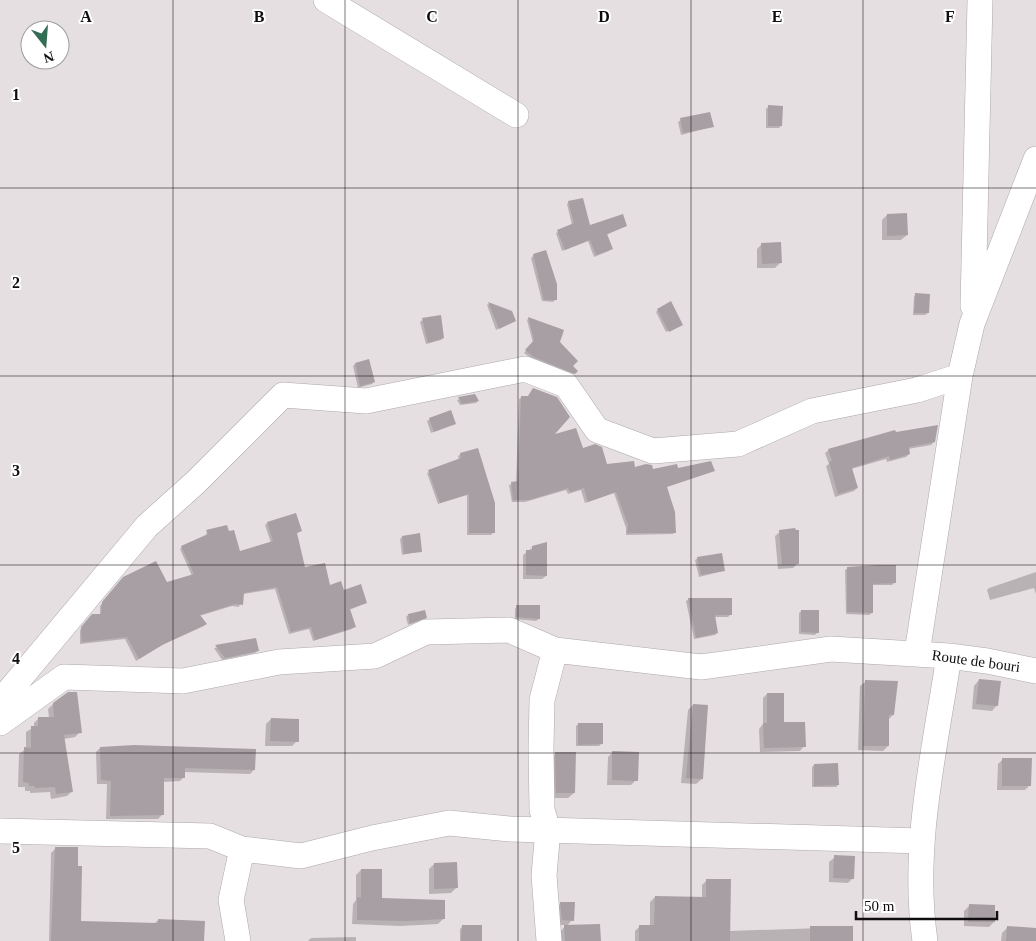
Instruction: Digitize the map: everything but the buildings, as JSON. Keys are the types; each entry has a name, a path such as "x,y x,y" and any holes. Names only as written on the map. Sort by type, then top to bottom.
{"street":[{"path":"326,0 516,116"},
{"path":"972,324 980,0"},
{"path":"917,653 960,376 972,324 1036,159"},
{"path":"0,702 147,526 196,482 283,395 366,401 525,369 566,384 597,430 653,451 738,444 812,411 917,390 960,376"},
{"name":"Route de bouri","path":"0,723 64,677 183,681 278,662 375,656 426,632 509,630 555,650 701,667 831,649 948,656 987,661 1036,671"},
{"path":"549,941 544,875 548,830 542,810 542,700 555,650"},
{"path":"925,941 922,918 921,841 948,656"},
{"path":"0,831 210,836 242,848 301,856 372,838 449,823 548,830 921,841"},
{"path":"238,941 231,900 242,848"}]}
